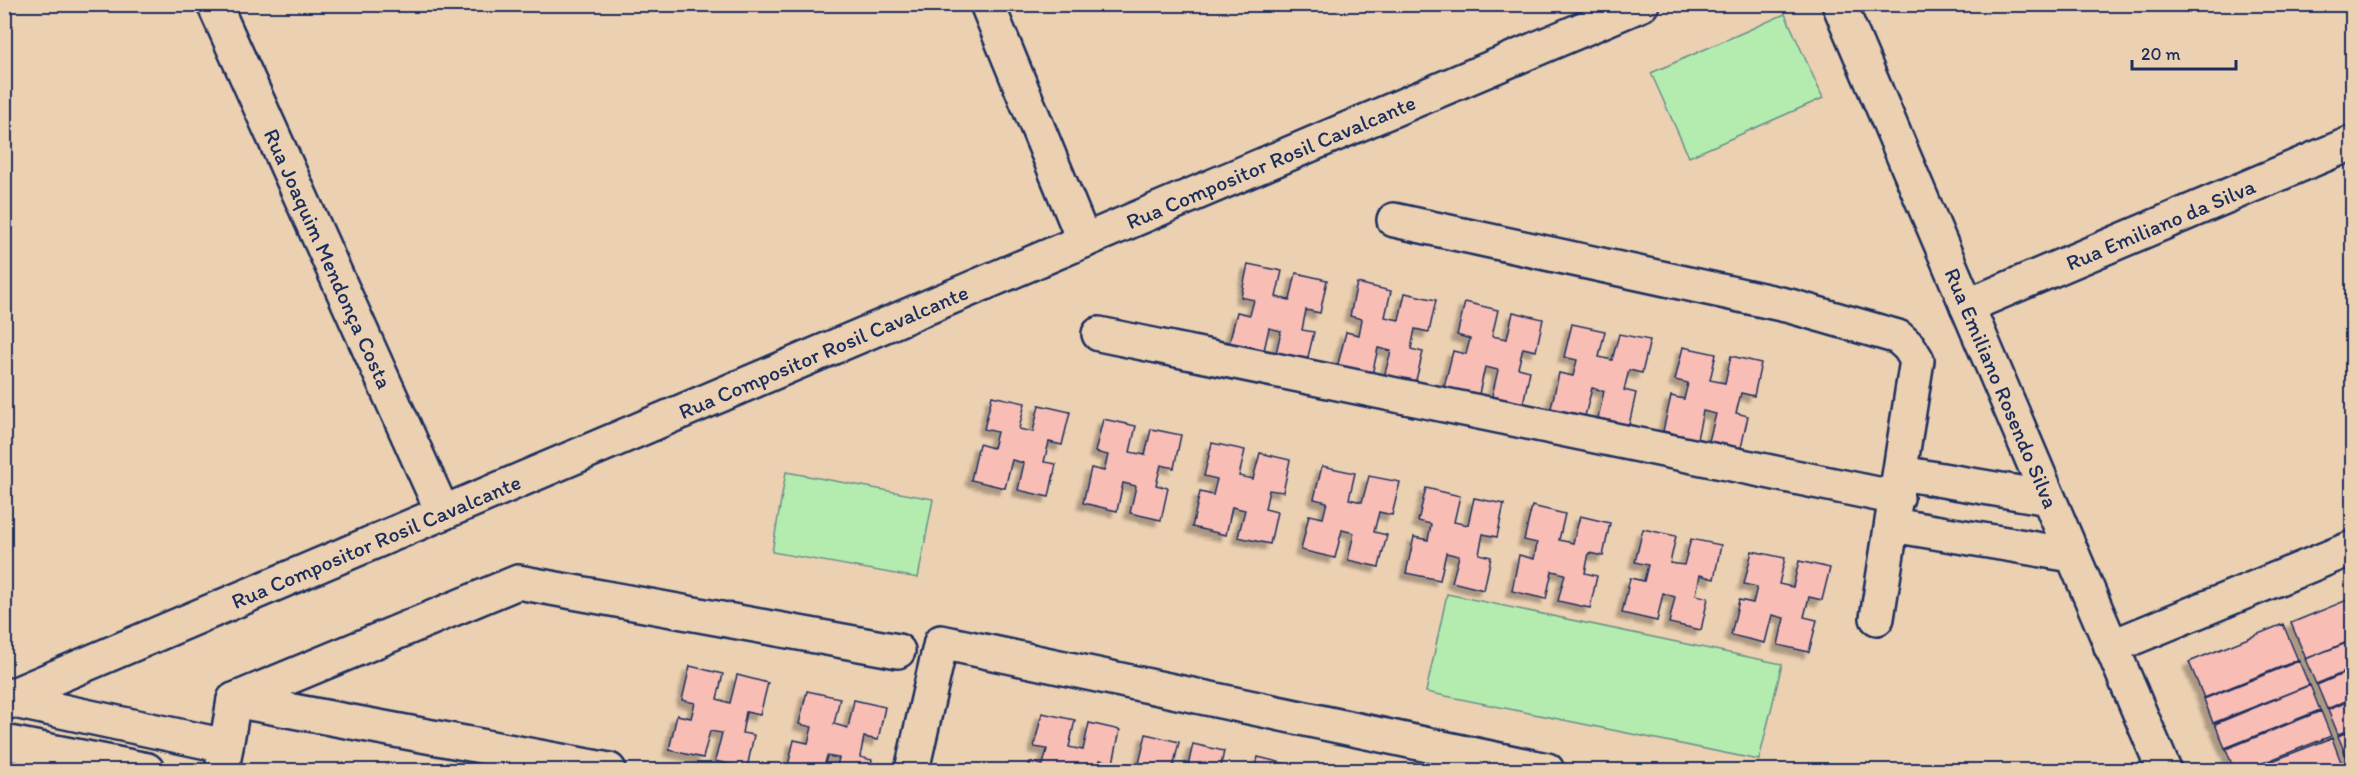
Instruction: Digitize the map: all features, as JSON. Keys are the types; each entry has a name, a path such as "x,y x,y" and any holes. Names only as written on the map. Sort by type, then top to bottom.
{"street":[{"name":"Rua Joaquim Mendonça Costa","path":"214,4 443,513"},
{"path":"987,4 1084,241"},
{"name":"Rua Compositor Rosil Cavalcante","path":"5,699 1642,4"},
{"name":"Rua Emiliano Rosendo Silva","path":"1839,4 2164,771"},
{"name":"Rua Emiliano da Silva","path":"1967,306 2352,143"},
{"path":"1394,220 1790,306 1898,337 1909,347 1917,360 1877,618"},
{"path":"1099,334 1897,498 2072,555"},
{"path":"1897,498 2048,498"},
{"path":"2111,647 2352,548"},
{"path":"234,700 518,582 898,651"},
{"path":"912,771 941,642 1547,771"},
{"path":"5,699 224,758 234,700"},
{"path":"234,700 609,771"},
{"path":"4,742 147,771"}],"green space":[{"path":"1785,14 1823,98 1689,157 1651,73"},
{"path":"786,472 933,499 918,578 772,552"},
{"path":"1447,594 1782,664 1759,760 1426,692"}],"building":[{"path":"1248,264 1282,271 1276,297 1290,300 1296,273 1327,280 1320,313 1306,310 1302,330 1314,332 1306,365 1275,358 1281,331 1269,328 1263,355 1228,348 1237,312 1250,315 1254,300 1241,297"},
{"path":"1357,283 1391,291 1385,317 1399,320 1405,293 1436,300 1429,332 1415,329 1411,349 1423,352 1415,384 1384,377 1391,351 1378,348 1372,375 1337,368 1346,332 1359,335 1362,319 1350,316"},
{"path":"1465,302 1498,310 1492,336 1507,339 1513,312 1543,319 1536,351 1523,348 1518,368 1530,371 1523,404 1492,396 1498,370 1485,367 1479,394 1444,387 1453,351 1466,354 1470,339 1457,335"},
{"path":"1572,324 1605,331 1599,357 1612,360 1619,334 1650,340 1642,373 1629,370 1624,390 1636,393 1629,425 1598,418 1604,391 1592,388 1585,416 1551,408 1559,373 1573,376 1577,360 1564,357"},
{"path":"1683,347 1716,354 1710,380 1725,383 1731,356 1761,363 1754,396 1741,393 1736,413 1748,416 1741,448 1709,441 1716,414 1703,411 1697,439 1663,431 1671,396 1684,399 1688,383 1675,380"},
{"path":"992,396 1025,403 1019,429 1033,432 1039,405 1070,412 1062,445 1049,442 1044,462 1056,464 1049,497 1018,490 1024,463 1012,460 1005,488 971,480 979,444 993,448 997,432 984,429"},
{"path":"1103,419 1136,426 1130,452 1145,455 1151,429 1181,435 1174,468 1161,465 1156,485 1168,488 1161,520 1130,513 1136,486 1123,483 1117,511 1083,503 1091,468 1104,471 1108,455 1095,452"},
{"path":"1212,443 1245,450 1239,476 1253,479 1260,453 1290,460 1283,492 1269,490 1265,509 1277,512 1270,544 1238,537 1245,510 1232,507 1226,535 1192,527 1200,492 1213,495 1217,479 1204,476"},
{"path":"1322,466 1355,473 1349,499 1362,502 1369,476 1400,482 1392,515 1379,512 1374,532 1387,535 1379,567 1348,560 1354,533 1342,530 1335,558 1301,550 1309,515 1323,518 1327,502 1314,499"},
{"path":"1426,488 1460,496 1454,522 1468,525 1474,498 1504,504 1497,537 1483,534 1479,554 1491,557 1484,590 1452,582 1459,556 1446,553 1440,580 1406,573 1414,537 1428,540 1431,524 1418,521"},
{"path":"1532,506 1565,514 1559,540 1573,543 1580,516 1610,523 1603,556 1589,553 1585,573 1597,576 1590,608 1558,601 1565,574 1552,571 1546,599 1512,591 1519,555 1534,559 1537,543 1524,540"},
{"path":"1643,529 1676,536 1670,563 1684,565 1691,539 1721,545 1714,579 1700,575 1696,595 1708,598 1701,630 1669,623 1675,597 1663,593 1657,621 1622,613 1630,578 1644,581 1648,565 1635,562"},
{"path":"1752,551 1785,558 1779,584 1793,587 1799,561 1830,568 1822,600 1809,597 1804,617 1817,620 1809,652 1778,645 1784,618 1772,615 1765,643 1731,635 1739,600 1753,603 1757,587 1744,584"},
{"path":"2352,598 2352,640 2306,659 2291,623"},
{"path":"2283,624 2298,660 2204,698 2189,662"},
{"path":"2352,641 2352,669 2316,684 2305,659"},
{"path":"2299,661 2309,685 2213,723 2204,699"},
{"path":"690,666 723,674 717,699 730,703 737,675 768,683 760,715 746,712 742,733 754,735 747,768 715,761 722,733 710,731 703,758 669,750 677,715 691,718 695,703 682,700"},
{"path":"2352,670 2352,698 2327,709 2317,685"},
{"path":"2310,685 2320,710 2225,748 2215,724"},
{"path":"807,691 840,698 834,724 848,728 854,700 885,707 878,740 864,737 860,757 872,760 870,770 836,770 839,758 827,756 823,770 787,770 794,740 808,743 812,727 799,724"},
{"path":"2352,700 2352,729 2338,734 2328,710"},
{"path":"2321,711 2331,736 2245,770 2234,770 2226,749"},
{"path":"1042,713 1075,720 1069,747 1083,750 1089,723 1120,730 1113,763 1100,760 1097,770 1028,770 1030,762 1043,765 1047,749 1034,747"},
{"path":"2352,730 2352,759 2348,760 2338,736"},
{"path":"1146,734 1179,742 1173,768 1185,770 1138,768"},
{"path":"2332,738 2341,762 2320,770 2249,770"},
{"path":"1193,744 1224,751 1220,770 1187,770"},
{"path":"1258,757 1291,765 1290,770 1255,770"},
{"path":"2342,762 2345,770 2321,770"}]}
